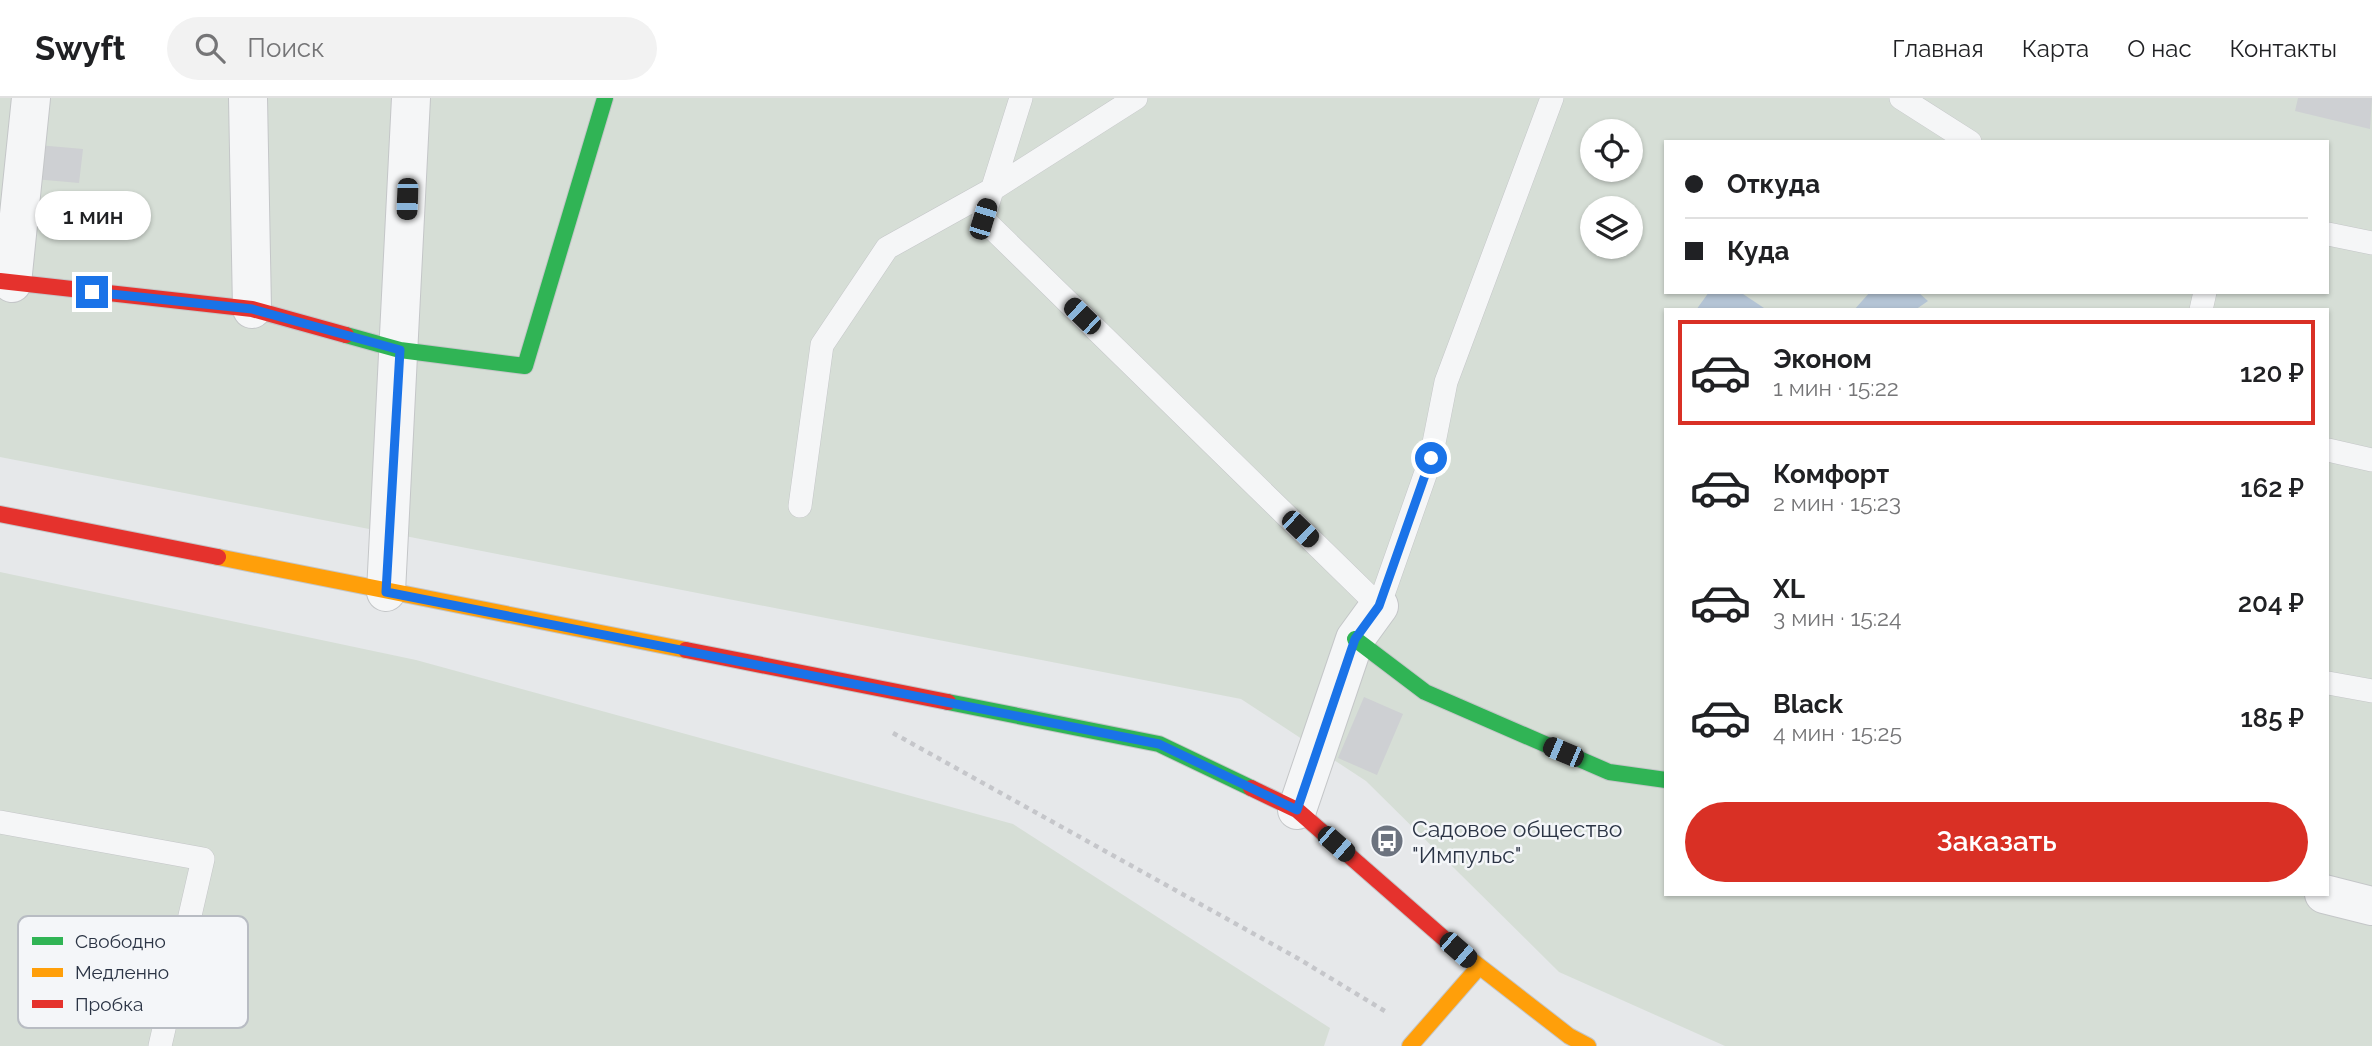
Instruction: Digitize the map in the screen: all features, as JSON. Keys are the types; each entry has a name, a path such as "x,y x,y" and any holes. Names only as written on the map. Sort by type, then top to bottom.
{"street":[{"path":"31,98 6,282 252,309 400,350 525,366 605,98"},
{"path":"248,98 252,309"},
{"path":"386,592 411,98"},
{"path":"0,514 1159,744 1297,810 1478,968 1569,1036 1588,1046"},
{"path":"1297,810 1355,639 1379,606"},
{"path":"1355,639 1425,692 1609,772 1664,780"},
{"path":"2329,895 2372,906"},
{"path":"1410,1046 1478,968"}],"lane":[{"path":"1021,98 983,219 1379,606 1431,458 1446,382 1552,98"},
{"path":"800,506 822,345 887,248 993,189 1136,98"},
{"path":"1900,98 1967,140"},
{"path":"2329,234 2372,243"},
{"path":"2329,450 2372,460"},
{"path":"2329,683 2372,691"},
{"path":"0,822 203,859 190,916"},
{"path":"160,1046 164,1028"}],"path":[{"path":"886,729 1299,959 1422,1033"}],"shaded area":[{"path":"0,98 2372,98 2372,1046 1725,1046 1559,972 1366,781 1241,699 0,457"},
{"path":"0,572 416,660 1013,824 1330,1028 1324,1046 0,1046"}],"water":[{"path":"1708,294 1743,294 1764,308 1697,308"},
{"path":"1868,294 1920,294 1928,301 1918,308 1856,308"}],"building":[{"path":"2298,98 2372,98 2370,129 2295,111"},
{"path":"38,145 83,149 79,183 34,179"},
{"path":"1364,697 1403,714 1377,775 1338,758"}],"traffic: fast":[{"path":"346,335 400,350 525,366 605,98"},
{"path":"1355,639 1425,692 1609,772 1664,780"},
{"path":"948,702 1159,744 1251,788"}],"traffic: slow":[{"path":"218,557 686,650"},
{"path":"1448,942 1569,1036 1588,1046"},
{"path":"1410,1046 1478,968"}],"traffic: jam":[{"path":"0,281 252,309 346,335"},
{"path":"0,514 218,557"},
{"path":"686,650 948,702"},
{"path":"1251,788 1297,810 1448,942"}],"place":[{"name":"Садовое общество \"Импульс\"","path":"1387,841"}],"route":[{"path":"92,292 252,309 400,350 386,592 1159,744 1297,810 1355,639 1379,606 1431,458"}]}
